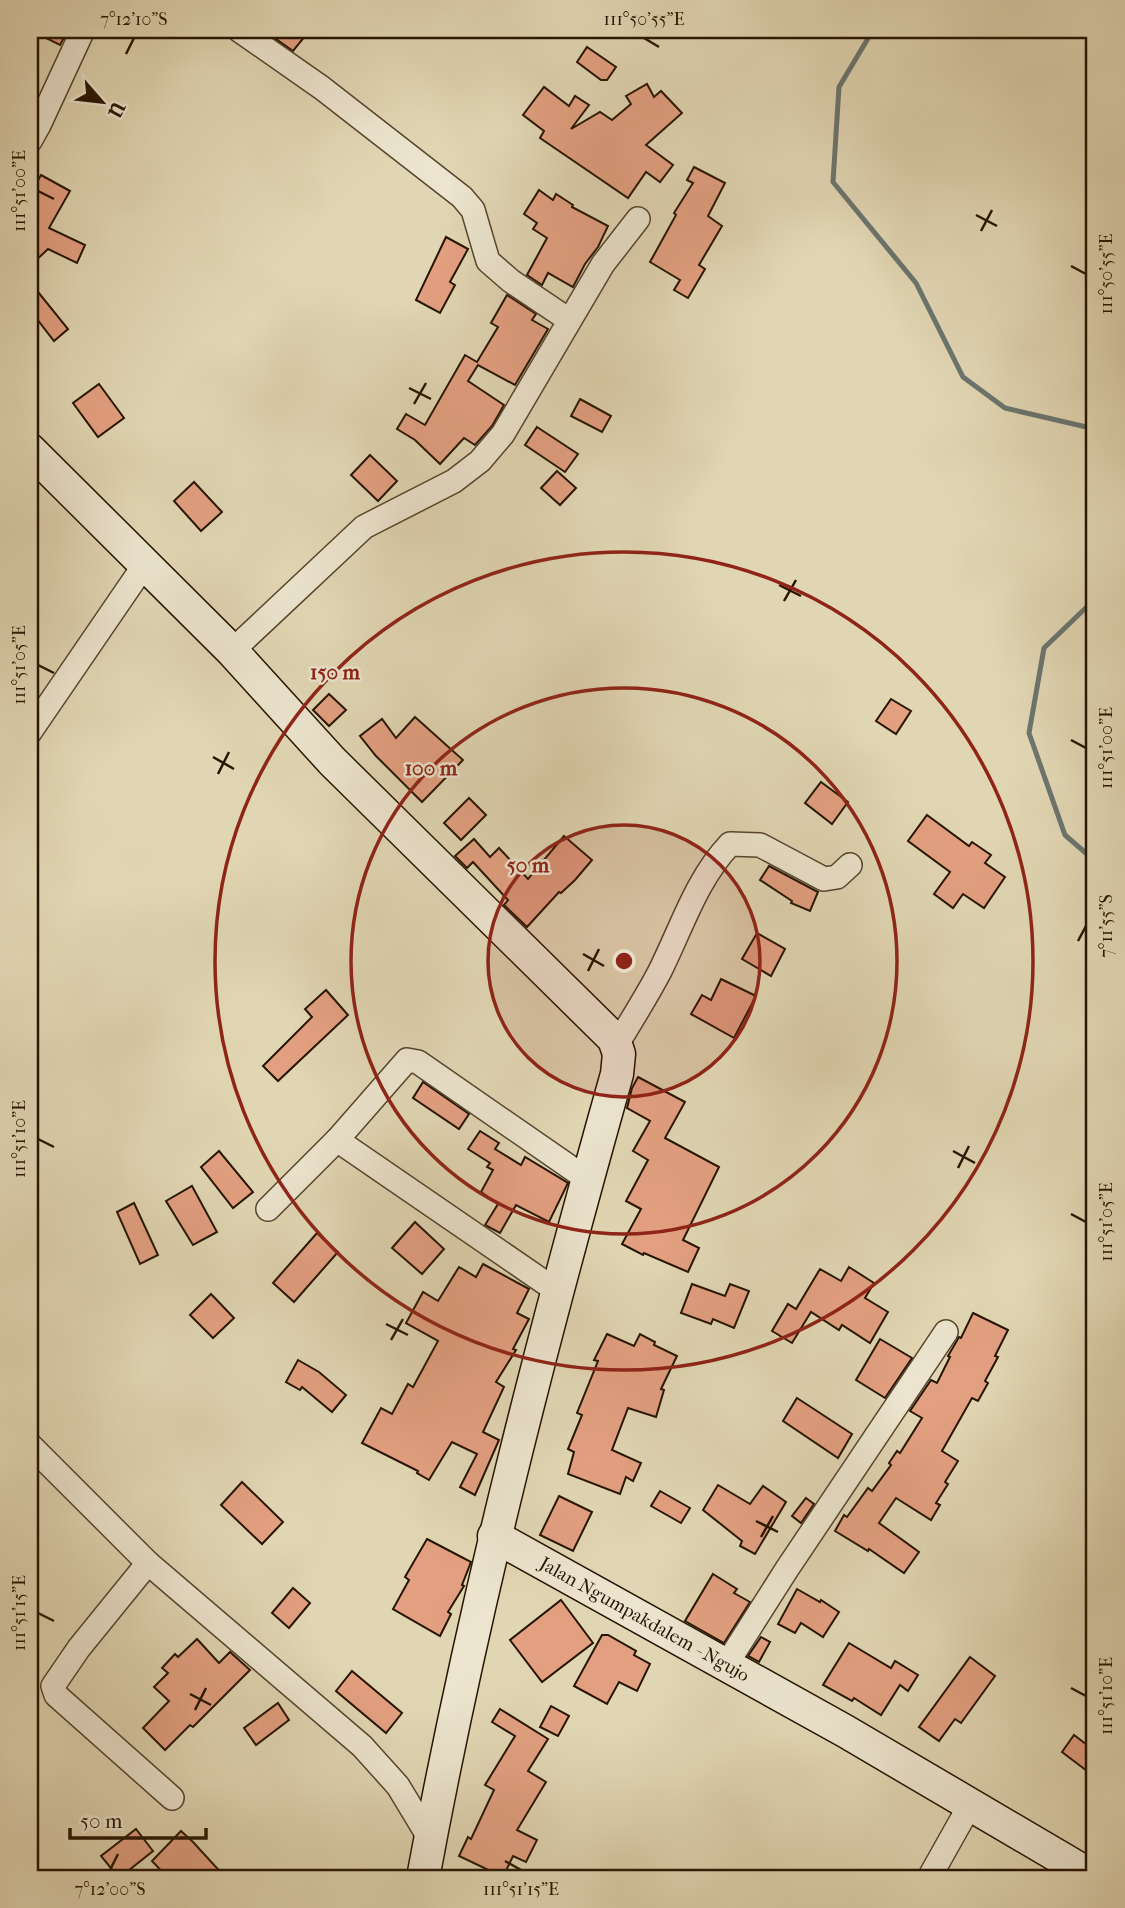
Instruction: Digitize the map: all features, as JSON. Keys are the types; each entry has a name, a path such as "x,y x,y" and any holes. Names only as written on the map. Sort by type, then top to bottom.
{"street":[{"path":"30,142 83,30"},
{"path":"239,30 322,88 462,197 473,210 488,261 511,281 569,320"},
{"path":"232,650 364,527 454,481 480,461 503,434 603,264 638,219"},
{"path":"30,450 232,650 332,761 614,1039 619,1054 617,1074 494,1536 423,1878"},
{"path":"30,732 145,564"},
{"path":"616,1046 660,971 684,914 713,862 730,844 760,845 824,879 837,877 850,865"},
{"path":"268,1209 337,1140 407,1060 418,1062 587,1179"},
{"path":"337,1140 558,1292"},
{"path":"726,1665 946,1332"},
{"path":"30,1445 148,1563 362,1746 398,1786 430,1839"},
{"name":"Jalan Ngumpakdalem - Ngujo","path":"494,1536 845,1731 1095,1878"},
{"path":"148,1563 52,1686 56,1695 172,1798"},
{"path":"929,1878 970,1805"}],"building":[{"path":"30,30 68,30 60,45"},
{"path":"310,30 293,51 266,32"},
{"path":"587,47 616,67 607,80 601,80 577,62"},
{"path":"647,84 654,97 661,91 682,113 646,145 673,165 660,182 646,172 628,198 540,138 544,131 523,115 544,87 569,106 575,96 589,105 571,129 600,112 612,120 631,104 626,96"},
{"path":"694,167 725,183 708,216 722,226 699,265 705,269 688,298 674,290 680,280 650,262 676,215 674,213 693,183 687,180"},
{"path":"41,175 70,191 49,228 85,245 77,263 48,249 30,266 30,194"},
{"path":"539,190 553,200 556,194 573,205 572,207 608,226 573,287 548,273 542,285 527,275 547,238 533,229 537,223 524,214"},
{"path":"446,237 468,249 450,282 455,285 440,313 416,300"},
{"path":"30,282 68,329 54,341 30,310"},
{"path":"507,295 536,314 532,320 548,329 515,385 478,365 468,381 504,405 492,426 475,445 464,438 440,464 415,440 397,429 406,414 425,425 465,355 477,362 498,327 491,323"},
{"path":"99,384 124,418 98,437 73,403"},
{"path":"580,399 611,416 602,432 571,416"},
{"path":"537,427 578,454 565,472 525,445"},
{"path":"370,455 397,481 378,501 351,475"},
{"path":"557,471 576,488 560,505 541,488"},
{"path":"194,482 222,512 201,531 174,501"},
{"path":"329,694 346,710 329,726 313,710"},
{"path":"891,699 911,711 896,734 876,721"},
{"path":"415,717 463,760 422,802 360,736 382,719 396,738"},
{"path":"821,782 848,802 832,824 805,803"},
{"path":"469,798 486,815 461,840 444,823"},
{"path":"927,815 969,846 972,842 991,855 985,863 1005,877 984,908 963,894 953,908 934,894 950,872 908,841"},
{"path":"564,836 592,860 527,927 504,905 508,900 473,862 467,868 455,856 474,839 490,857 499,848 528,879"},
{"path":"769,866 818,892 810,911 791,903 792,901 760,880"},
{"path":"757,933 785,949 771,976 742,959"},
{"path":"721,979 756,996 734,1038 691,1014 702,995 711,1000"},
{"path":"326,990 348,1015 278,1081 263,1066 312,1017 305,1009"},
{"path":"638,1077 685,1102 665,1138 719,1167 683,1240 699,1248 688,1272 622,1244 641,1209 626,1201 648,1160 633,1151 650,1121 627,1108"},
{"path":"423,1082 469,1114 459,1129 413,1098"},
{"path":"480,1131 499,1143 495,1149 521,1165 525,1157 568,1183 549,1222 516,1205 500,1233 485,1225 498,1204 481,1192 493,1170 487,1167 490,1163 468,1149"},
{"path":"219,1151 253,1192 233,1208 201,1167"},
{"path":"192,1186 217,1232 193,1245 166,1201"},
{"path":"134,1203 158,1255 140,1264 117,1212"},
{"path":"415,1222 444,1249 422,1274 392,1248"},
{"path":"317,1233 338,1252 294,1302 273,1283"},
{"path":"483,1264 529,1289 517,1313 529,1319 513,1349 516,1350 496,1382 504,1387 483,1432 499,1440 475,1495 460,1487 477,1454 452,1442 429,1480 417,1473 418,1471 362,1443 381,1408 392,1414 408,1384 413,1387 438,1341 406,1323 423,1292 438,1301 459,1267 476,1277"},
{"path":"849,1267 874,1283 865,1298 888,1312 870,1343 842,1325 839,1330 811,1312 792,1343 772,1331 788,1304 796,1309 820,1269 841,1281"},
{"path":"692,1284 725,1296 730,1284 749,1291 734,1328 713,1319 711,1324 681,1313"},
{"path":"211,1294 234,1318 213,1338 190,1315"},
{"path":"973,1313 1008,1330 985,1381 988,1383 978,1401 972,1398 942,1451 958,1461 945,1482 948,1484 936,1503 940,1505 931,1520 896,1498 879,1523 919,1552 904,1573 869,1549 868,1551 835,1531 844,1515 847,1517 868,1488 872,1491 891,1465 889,1463 897,1451 900,1453 922,1418 910,1411 931,1380 937,1383 950,1357 948,1356 959,1337 961,1338"},
{"path":"607,1334 634,1346 640,1334 655,1342 654,1345 677,1356 661,1389 664,1390 656,1417 628,1408 612,1450 641,1463 633,1481 626,1477 620,1494 568,1474 574,1452 568,1449 582,1415 577,1413 598,1361 594,1360"},
{"path":"880,1339 912,1358 885,1398 856,1380"},
{"path":"298,1360 319,1372 346,1395 332,1412 302,1387 300,1390 286,1382"},
{"path":"797,1398 852,1434 838,1458 783,1421"},
{"path":"242,1482 283,1522 262,1544 221,1505"},
{"path":"718,1485 750,1504 763,1486 786,1502 755,1554 740,1546 742,1541 703,1510"},
{"path":"660,1491 690,1508 681,1523 651,1506"},
{"path":"559,1496 592,1512 573,1551 540,1535"},
{"path":"806,1498 814,1504 801,1523 792,1516"},
{"path":"427,1539 471,1562 462,1585 464,1586 448,1612 451,1614 440,1636 393,1609 409,1580 405,1577"},
{"path":"713,1574 737,1589 734,1593 750,1602 724,1643 685,1621"},
{"path":"293,1588 310,1603 289,1628 272,1613"},
{"path":"797,1589 839,1612 823,1637 801,1623 795,1633 778,1624"},
{"path":"561,1600 593,1643 542,1682 510,1640"},
{"path":"602,1635 608,1635 636,1651 634,1655 650,1664 637,1691 619,1682 607,1704 574,1686"},
{"path":"761,1637 770,1642 759,1662 748,1656"},
{"path":"197,1639 219,1663 230,1652 250,1670 193,1727 190,1725 165,1750 143,1728 169,1701 154,1687 168,1673 162,1668 175,1654 178,1657"},
{"path":"849,1643 891,1668 895,1661 918,1675 908,1691 900,1685 881,1715 854,1698 852,1701 823,1685"},
{"path":"970,1657 995,1676 961,1723 955,1719 939,1741 919,1727"},
{"path":"352,1671 402,1713 386,1733 336,1691"},
{"path":"278,1703 289,1720 256,1745 244,1728"},
{"path":"551,1706 569,1716 558,1736 540,1727"},
{"path":"500,1709 548,1739 528,1771 546,1782 517,1830 537,1840 526,1862 513,1856 503,1877 459,1856 468,1837 471,1839 494,1790 485,1785 515,1736 492,1722"},
{"path":"1074,1735 1095,1751 1095,1777 1062,1752"},
{"path":"136,1829 153,1851 119,1878 101,1856"},
{"path":"181,1831 226,1878 168,1878 152,1861"}],"waterway":[{"path":"873,30 839,87 833,182 916,283 963,377 1005,408 1095,429"},
{"path":"1095,599 1044,648 1029,733 1065,835 1095,861"}]}
